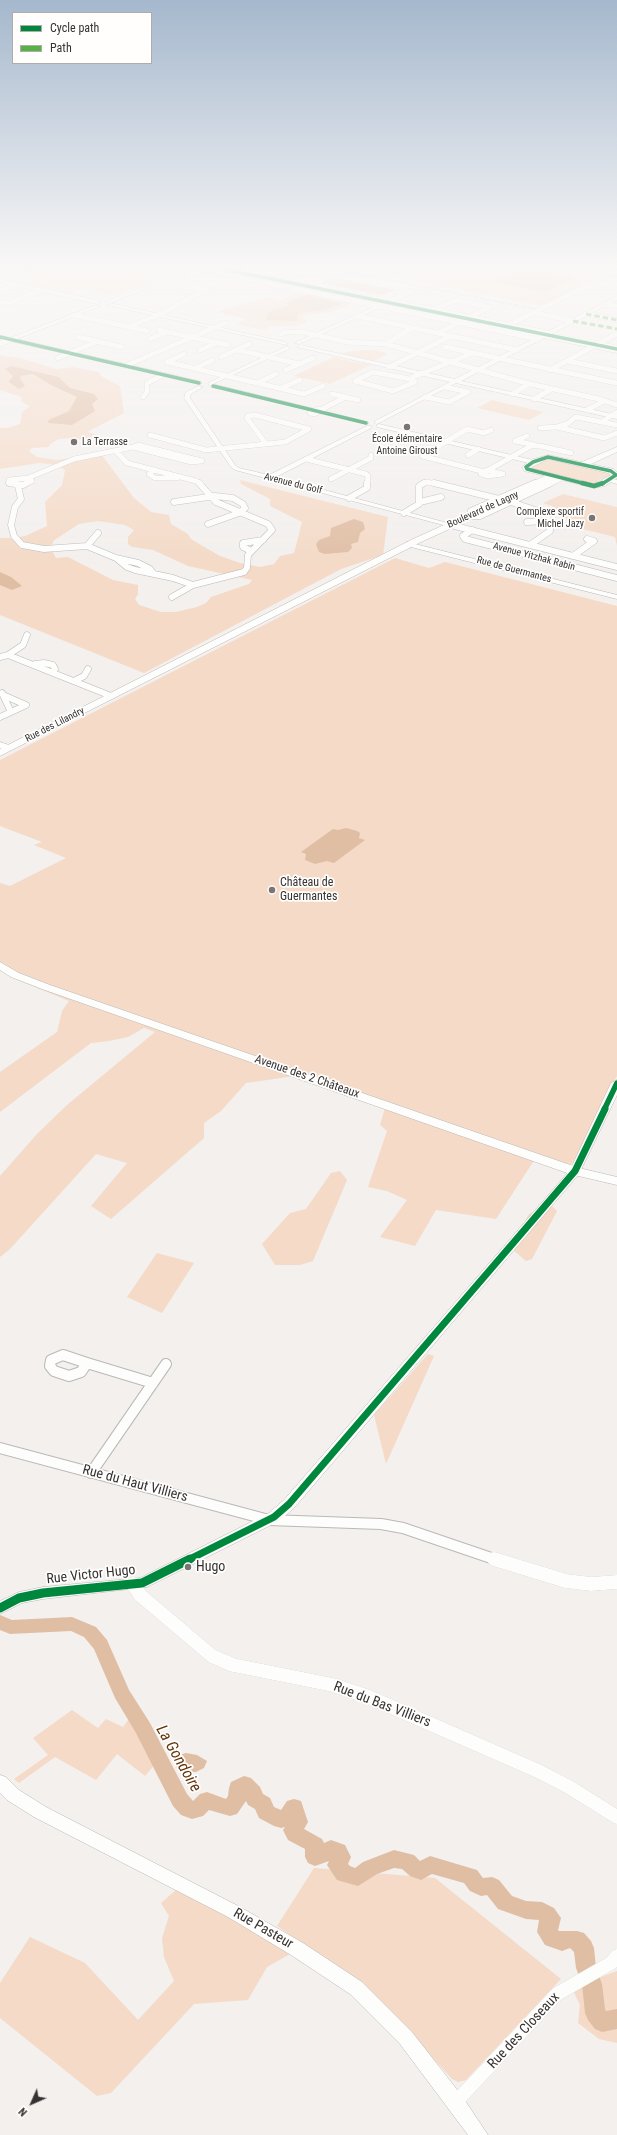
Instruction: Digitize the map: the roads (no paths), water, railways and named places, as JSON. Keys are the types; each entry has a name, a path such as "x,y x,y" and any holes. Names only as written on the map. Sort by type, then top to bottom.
{"main road":[{"path":"583,465 617,449"},
{"path":"548,457 583,465 615,473 616,475 613,481 594,486 527,469 526,467 532,462 548,457"},
{"name":"Boulevard de Lagny","path":"111,696 410,544 556,477"},
{"name":"Rue des Lilandry","path":"0,753 111,696"},
{"name":"Avenue des 2 Châteaux","path":"0,965 15,976 576,1171 617,1181"}],"street":[{"path":"136,369 200,385 212,385 312,412"},
{"path":"198,369 308,393 323,386"},
{"path":"212,385 241,369"},
{"path":"396,369 615,415"},
{"path":"410,379 434,369"},
{"path":"473,369 529,384 617,405"},
{"path":"544,369 617,383"},
{"path":"606,369 617,371"},
{"path":"378,424 425,397 478,370"},
{"path":"373,372 395,376 410,379 415,382 396,391 354,382 373,372"},
{"path":"258,383 276,374"},
{"path":"143,397 147,392 147,383 163,375"},
{"path":"373,387 395,376"},
{"path":"281,388 300,380"},
{"path":"512,394 529,384"},
{"name":"Avenue du Golf","path":"200,385 188,393 187,398 233,466 237,469 451,525"},
{"path":"425,397 449,402 468,392 444,387"},
{"path":"534,399 552,389"},
{"path":"332,394 358,400"},
{"path":"304,418 312,412 322,410 346,397"},
{"path":"587,410 604,401"},
{"path":"322,410 367,425 378,424 532,462"},
{"path":"572,412 576,417 617,425"},
{"path":"150,435 200,449 221,448 266,444 285,442 309,429 255,415 248,416 247,418 266,444"},
{"path":"602,421 615,415"},
{"path":"540,428 557,427 567,424 576,417"},
{"path":"291,424 298,421"},
{"path":"269,478 367,425"},
{"path":"557,427 604,438 617,433"},
{"path":"423,457 467,429 484,433 491,430"},
{"path":"527,436 515,441 571,453"},
{"path":"553,449 565,444"},
{"path":"9,483 10,480 16,478 28,478 72,460 138,445 202,461 191,462 133,447"},
{"path":"415,458 423,457 486,471 536,445"},
{"path":"468,455 478,449"},
{"path":"116,451 127,463 154,470 149,474 155,478 168,479 179,476 201,484 210,496 224,506 264,522 271,527 272,530 251,550 248,555 247,568 244,572 193,585 172,598"},
{"path":"331,480 371,458 371,455"},
{"path":"306,459 368,476 367,488 349,498"},
{"path":"445,469 454,464"},
{"path":"556,477 511,502 480,516 472,515 471,511 556,477"},
{"path":"0,484 9,483 18,486 31,483 31,479 28,478"},
{"path":"420,502 419,486 422,483 429,482 499,499"},
{"path":"18,486 21,499 14,511 11,525 18,542 36,549 87,546 116,558 127,567 193,585"},
{"path":"174,502 210,496 228,497 241,501 245,508 239,513 208,524"},
{"path":"404,513 420,502 441,497"},
{"path":"511,502 541,512 550,521 550,531 530,545"},
{"path":"527,522 550,521"},
{"name":"Avenue Yitzhak Rabin","path":"451,525 617,567"},
{"name":"Avenue Yitzhak Rabin","path":"472,530 463,536 465,539 617,578"},
{"path":"87,546 98,534"},
{"path":"251,550 243,547 243,543 254,540 263,540"},
{"path":"573,556 594,541 587,540"},
{"name":"Rue de Guermantes","path":"410,544 617,596"},
{"path":"0,658 8,655 23,645 27,635"},
{"path":"8,655 111,696"},
{"path":"74,681 84,676 88,669"},
{"path":"2,693 11,712"},
{"path":"0,717 26,705 2,693"},
{"path":"0,745 10,748"},
{"name":"Rue Victor Hugo","path":"0,1608 19,1598 43,1593 142,1583 269,1520 289,1504 576,1171 617,1083"},
{"path":"87,1364 152,1383"},
{"path":"91,1473 166,1364"},
{"name":"Rue du Haut Villiers","path":"0,1448 269,1520 381,1524 402,1528 539,1574 566,1581 591,1584 617,1582"},
{"name":"Rue du Bas Villiers","path":"133,1584 140,1595 212,1656 233,1665 333,1685 370,1697 538,1771 569,1787 617,1817"},
{"name":"Rue Pasteur","path":"0,1782 13,1795 40,1812 227,1908 328,1968 356,1988 406,2038 456,2102 479,2135"},
{"name":"Rue des Closeaux","path":"456,2102 557,1994 611,1963 617,1956"}],"water":[{"path":"5,369 22,369 59,377 70,388 94,394 98,399 92,404 95,411 72,425 49,423 49,420 69,411 77,397 51,385 33,374 20,376 25,386 19,389 9,382 13,376"},
{"path":"354,519 363,522 365,529 360,533 358,542 351,544 352,548 348,552 325,554 319,552 316,544 319,540 330,536 331,528"},
{"path":"0,572 11,577 22,586 12,590 0,585"},
{"path":"346,828 357,831 360,833 359,838 365,840 334,863 327,861 315,864 305,860 306,854 301,852 333,829 338,830"},
{"path":"186,1753 197,1755 207,1761 204,1768 196,1772 183,1772 177,1768 174,1763 176,1756"}],"waterway":[{"name":"La Gondoire","path":"0,1622 10,1627 72,1624 90,1632 101,1645 121,1693 143,1728 180,1800 188,1809 192,1811 196,1810 207,1800 222,1807 230,1808 238,1799 238,1788 244,1784 253,1793 255,1799 263,1804 266,1812 281,1820 287,1818 294,1807 298,1822 293,1830 295,1834 315,1845 315,1857 321,1856 331,1849 338,1851 341,1857 337,1865 344,1874 358,1877 370,1868 394,1859 407,1861 417,1870 421,1871 430,1865 470,1876 477,1885 481,1887 492,1886 505,1903 526,1910 542,1911 547,1914 551,1918 547,1932 552,1938 562,1942 570,1939 577,1940 584,1948 586,1968 592,1984 592,1996 595,2013 602,2022 617,2019"}],"place":[{"name":"École élémentaire Antoine Giroust","path":"407,427"},
{"name":"La Terrasse","path":"74,442"},
{"name":"Complexe sportif Michel Jazy","path":"592,518"},
{"name":"Château de Guermantes","path":"272,890"},
{"name":"Hugo","path":"188,1567"}]}
